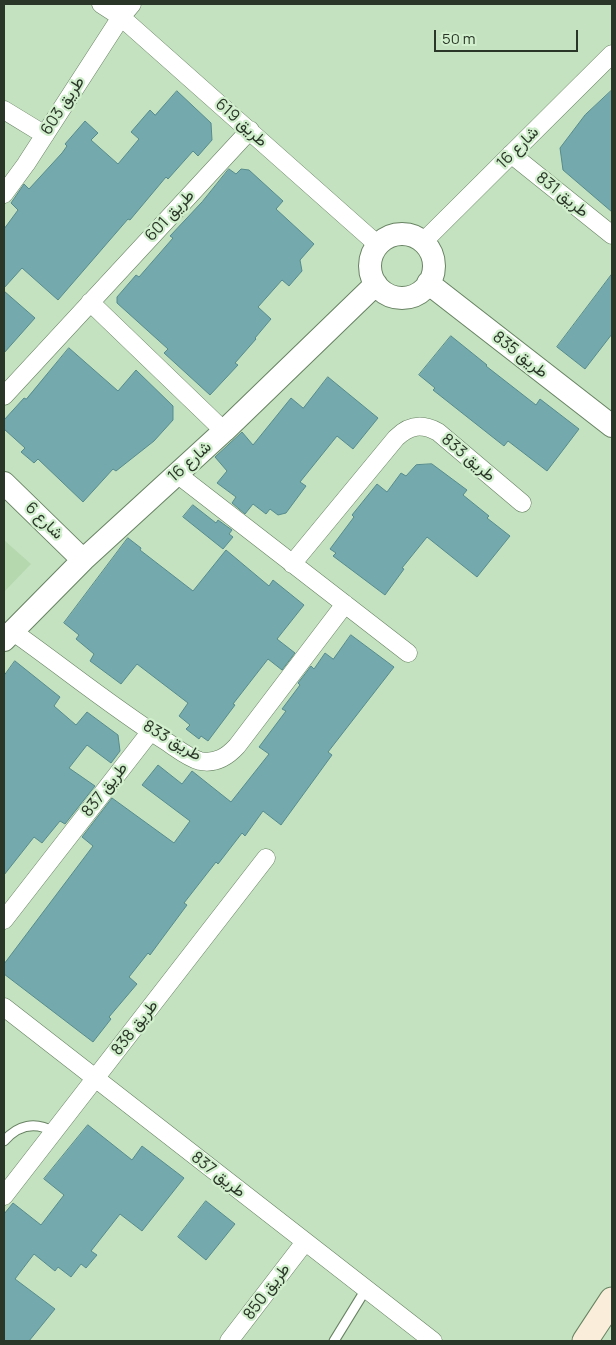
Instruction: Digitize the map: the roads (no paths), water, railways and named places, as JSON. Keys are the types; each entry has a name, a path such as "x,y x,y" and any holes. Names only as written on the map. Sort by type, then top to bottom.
{"main road":[{"path":"585,1341 612,1300"}],"street":[{"name":"طريق 619","path":"102,4 127,10 250,130 378,245"},
{"name":"طريق 603","path":"4,194 127,10"},
{"name":"شارع 16","path":"423,242 612,54"},
{"path":"4,110 45,135"},
{"name":"طريق 601","path":"4,396 250,130"},
{"name":"طريق 831","path":"512,154 612,235"},
{"path":"395,234 405,234 423,242 429,249 434,266 428,284 417,293 402,298 383,292 372,277 370,260 378,245 386,238 395,234"},
{"name":"شارع 16","path":"8,635 83,560 224,431 376,284"},
{"name":"طريق 835","path":"428,284 612,426"},
{"path":"90,302 224,431"},
{"name":"طريق 833","path":"292,564 401,432 416,426 424,426 438,432 522,503"},
{"path":"177,474 408,653"},
{"name":"شارع 6","path":"4,483 83,560"},
{"name":"طريق 833","path":"8,635 151,731 199,761 210,762 221,760 230,754 345,604"},
{"name":"طريق 837","path":"4,920 151,731"},
{"name":"طريق 838","path":"4,1196 266,858"},
{"name":"طريق 837","path":"4,1007 433,1341"},
{"name":"طريق 850","path":"235,1339 305,1242"}],"lane":[{"path":"4,1141 16,1130 24,1126 40,1126 54,1132"},
{"path":"334,1341 366,1289"}]}
